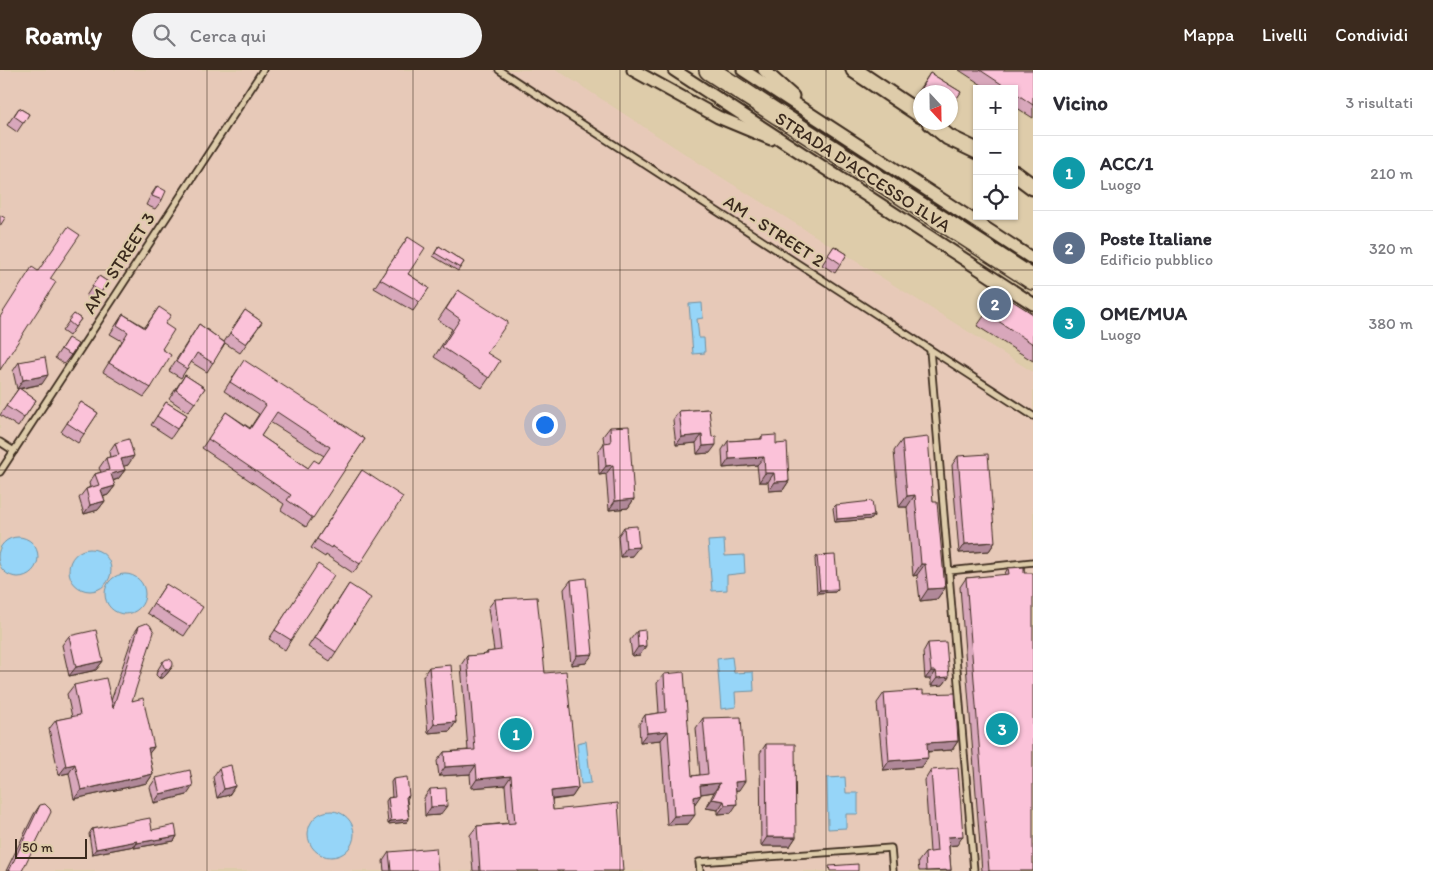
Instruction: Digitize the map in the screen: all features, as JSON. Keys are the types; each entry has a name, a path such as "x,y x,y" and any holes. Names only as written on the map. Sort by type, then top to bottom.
{"main road":[{"path":"710,70 1033,280"}],"street":[{"path":"633,70 718,117 796,149"},
{"name":"STRADA D'ACCESSO ILVA","path":"674,70 1033,304"},
{"name":"STRADA D'ACCESSO ILVA","path":"743,70 1033,259"},
{"path":"764,70 820,120"},
{"path":"854,70 913,110"},
{"path":"940,130 973,149"},
{"path":"1017,175 1033,187"}],"lane":[{"name":"AM - STREET 3","path":"0,472 263,70"},
{"name":"AM - STREET 2","path":"499,70 1033,416"},
{"path":"930,350 974,871"},
{"path":"0,442 14,451"},
{"path":"949,571 1033,562"},
{"path":"700,871 699,862 891,848 893,871"}],"shaded area":[{"path":"0,70 557,70 705,167 1033,372 1033,871 0,871"}],"water":[{"path":"702,303 703,318 697,319 699,338 704,338 705,353 693,354 689,304"},
{"path":"18,537 26,539 32,543 37,553 36,565 26,575 18,577 10,575 0,565 0,549 10,539"},
{"path":"724,540 725,556 744,555 745,573 727,575 727,590 712,591 708,541"},
{"path":"90,549 105,555 111,570 105,585 90,591 75,585 69,570 75,555"},
{"path":"129,574 136,577 142,583 145,594 144,602 136,611 129,614 121,614 114,611 106,602 105,590 108,583 117,575"},
{"path":"732,657 734,673 753,672 754,691 735,692 736,707 721,709 717,659"},
{"path":"586,741 591,783 581,784 577,743"},
{"path":"845,777 846,793 858,793 858,814 846,814 846,828 828,829 827,778"},
{"path":"327,811 335,811 344,815 350,821 354,834 350,847 344,853 335,857 327,857 318,853 312,847 308,838 308,830 312,821 318,815"}],"building":[{"path":"980,70 1033,70 1033,105 1018,95 1018,85 1003,85"},
{"path":"930,73 950,85 923,85"},
{"path":"19,108 29,114 24,123 14,116"},
{"path":"157,186 166,191 162,200 152,196"},
{"path":"0,215 5,218 0,226"},
{"path":"68,227 80,235 50,279 56,282 0,370 0,317 32,267 38,271"},
{"path":"408,237 425,248 408,274 429,288 420,302 380,279"},
{"path":"439,246 464,262 460,268 435,253"},
{"path":"834,246 847,254 841,264 828,255"},
{"path":"99,276 108,282 101,292 92,286"},
{"path":"458,290 508,322 487,353 500,361 489,378 442,347 460,319 446,309"},
{"path":"1000,293 1033,314 1033,344 986,313"},
{"path":"159,307 171,315 165,324 174,330 162,349 171,355 151,388 109,363 128,332 117,325 123,314 145,328"},
{"path":"245,310 262,322 246,344 230,333"},
{"path":"74,314 81,319 75,327 68,321"},
{"path":"199,324 225,343 213,363 197,353 187,369 176,362"},
{"path":"68,338 78,344 71,355 61,349"},
{"path":"45,357 48,375 23,380 19,362"},
{"path":"244,360 365,439 313,518 287,500 291,495 208,439 226,412 250,429 266,405 230,382","holes":["277,412 330,447 319,463 314,460 308,468 261,436"]},
{"path":"185,375 205,388 195,403 176,390"},
{"path":"19,388 36,400 24,418 6,406"},
{"path":"81,402 98,413 84,434 67,423"},
{"path":"166,402 187,415 177,429 157,416"},
{"path":"709,409 712,437 716,436 716,445 703,446 702,435 682,437 679,411"},
{"path":"629,426 634,499 615,501 613,465 606,466 604,443 611,442 610,427"},
{"path":"776,435 776,444 787,443 789,481 775,482 774,473 765,473 764,457 729,459 728,441 762,439 762,436"},
{"path":"928,437 933,502 937,502 945,588 928,589 925,564 921,564 915,495 907,496 902,440"},
{"path":"129,439 134,456 121,459 125,470 111,474 115,486 101,490 105,501 90,505 86,489 99,485 95,474 109,470 106,458 119,455 115,443"},
{"path":"988,454 995,542 965,544 958,456"},
{"path":"362,470 403,497 360,564 317,539"},
{"path":"872,501 874,516 837,519 836,505"},
{"path":"637,526 639,547 626,548 624,527"},
{"path":"835,555 838,589 820,590 817,556"},
{"path":"318,564 334,575 291,640 275,630"},
{"path":"1024,567 1024,573 1033,573 1033,871 989,871 966,578 1009,574 1008,568"},
{"path":"586,578 593,654 577,655 571,580"},
{"path":"166,584 203,607 190,627 153,604"},
{"path":"349,584 371,598 336,652 315,638"},
{"path":"537,597 545,673 566,671 578,788 551,791 553,810 618,803 623,871 480,871 477,826 515,823 511,776 477,779 476,765 445,767 444,752 475,750 467,656 488,654 487,652 501,650 495,599"},
{"path":"147,623 154,632 132,701 143,698 154,747 148,748 153,774 81,790 75,764 66,766 56,720 80,715 74,685 106,678 113,708 139,626"},
{"path":"96,630 103,661 76,667 69,636"},
{"path":"645,630 646,646 638,647 637,631"},
{"path":"946,642 949,677 937,678 936,671 931,671 928,643"},
{"path":"166,659 170,659 173,664 172,668 166,669 163,666 163,662"},
{"path":"451,665 456,722 434,724 429,667"},
{"path":"684,672 692,776 708,774 703,718 741,717 745,781 735,782 737,804 725,805 724,801 712,799 720,783 700,785 701,795 694,797 695,815 674,816 668,731 647,733 645,715 666,712 664,674"},
{"path":"923,690 923,694 955,693 958,741 927,743 928,758 889,761 884,693"},
{"path":"766,744 795,744 796,837 767,837"},
{"path":"231,765 235,786 224,789 219,768"},
{"path":"958,768 963,836 948,837 951,870 926,871 925,853 937,851 931,770"},
{"path":"190,770 193,786 160,794 156,778"},
{"path":"407,777 409,796 406,797 409,819 391,821 388,798 395,797 393,779"},
{"path":"446,788 447,806 431,807 430,789"},
{"path":"45,804 51,812 22,871 9,871 40,805"},
{"path":"150,818 152,830 175,825 177,836 96,849 92,829"},
{"path":"436,848 438,871 391,871 389,852"},
{"path":"858,864 858,871 830,871 829,866"}],"place":[{"name":"Poste Italiane","path":"995,304"},
{"name":"OME/MUA","path":"1002,729"},
{"name":"ACC/1","path":"516,734"}]}
